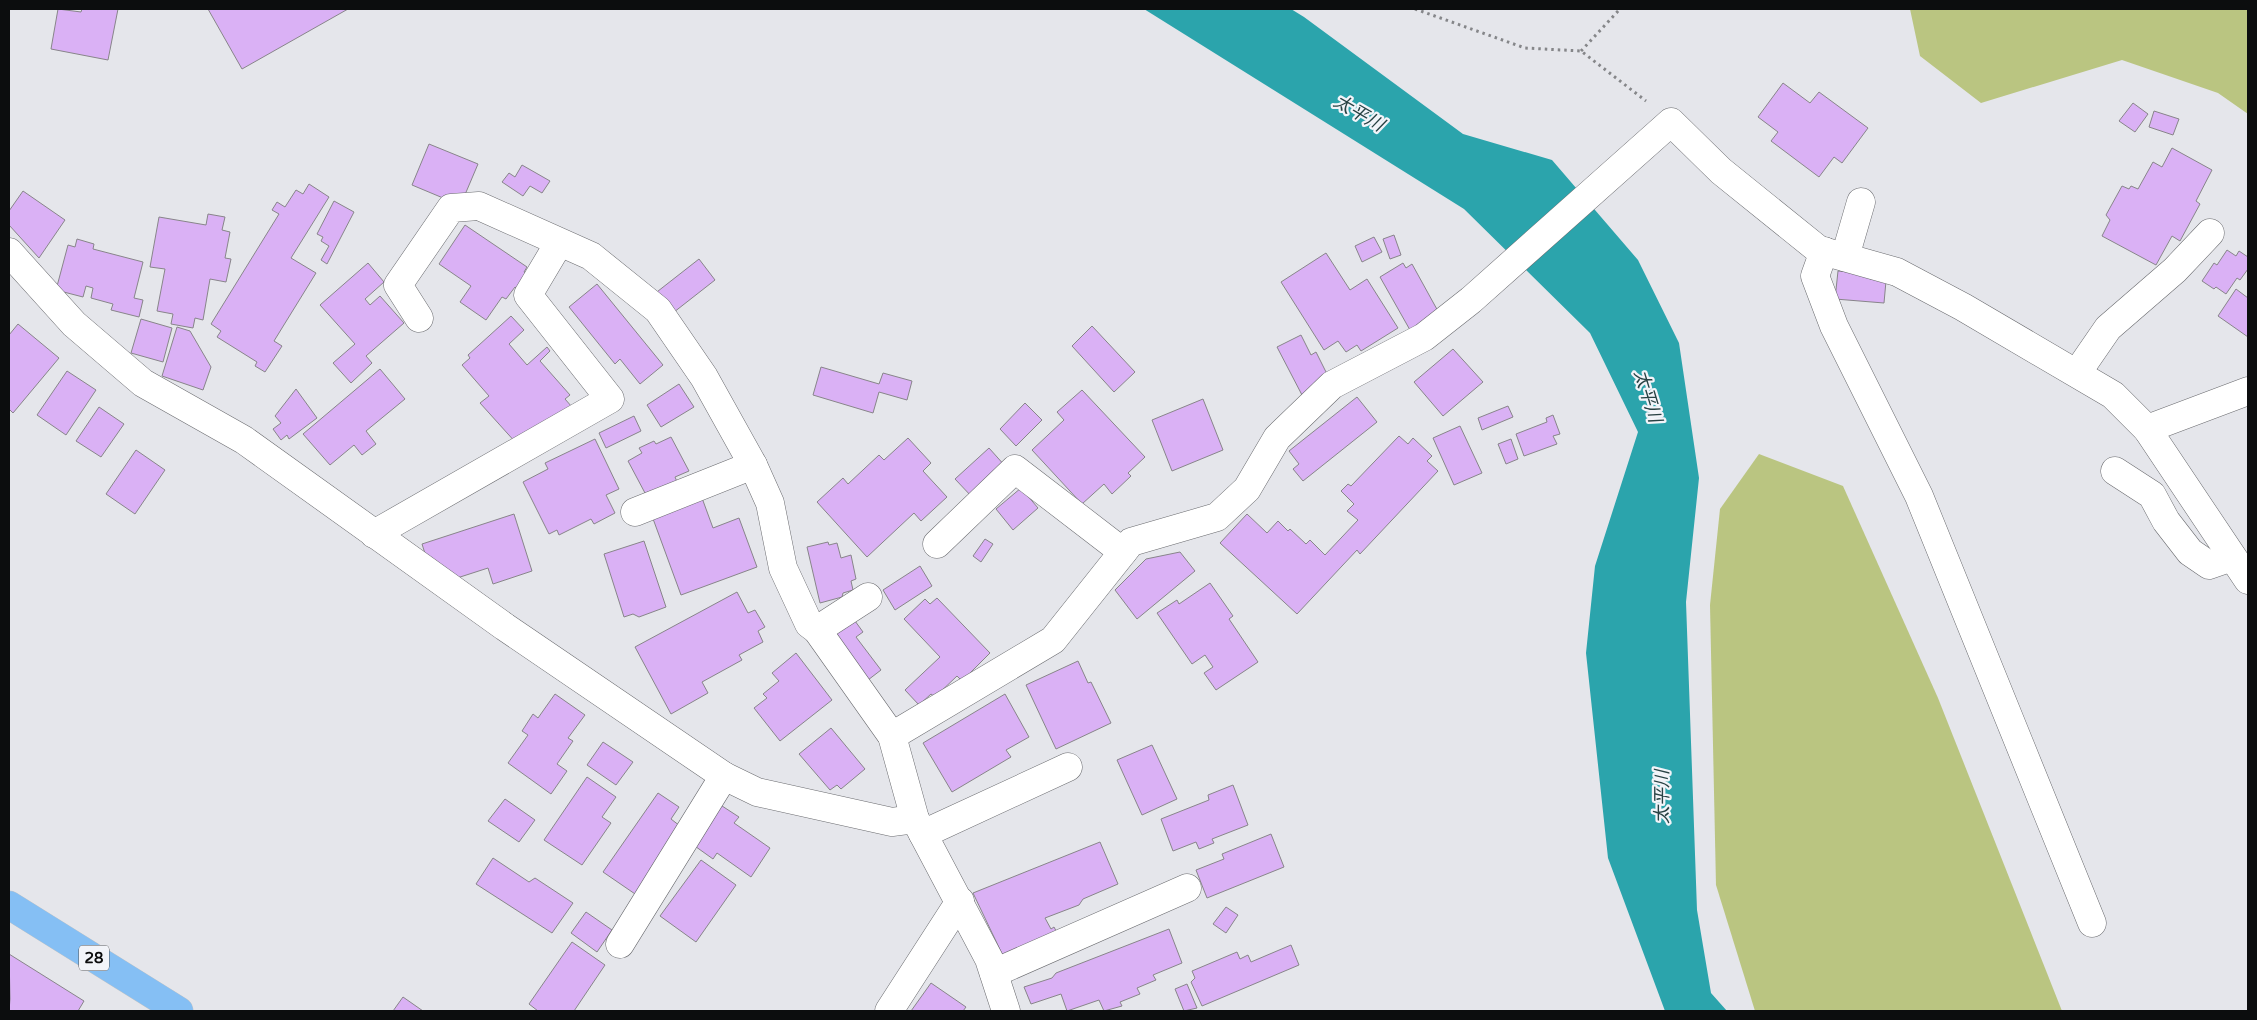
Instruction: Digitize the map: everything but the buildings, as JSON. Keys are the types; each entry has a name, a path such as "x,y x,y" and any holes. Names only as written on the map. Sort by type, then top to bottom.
{"main road":[{"name":"28","path":"9,905 179,1011"}],"street":[{"path":"892,736 1052,640 1131,542 1217,517 1247,489 1276,438 1332,385 1424,337 1472,300 1671,122 1721,171 1819,250 1898,272 1963,307 2113,395 2147,429 2248,580"},
{"path":"1861,202 1835,254 1815,276 1834,326 1919,496 2092,923"},
{"path":"419,318 398,285 451,208 479,206 591,256 658,310 704,377 753,465 770,503 783,568 809,624 817,630 892,736 919,826 960,901 994,972 1006,1011"},
{"path":"2077,373 2108,328 2176,270 2210,233"},
{"path":"374,534 610,399 528,295 559,243"},
{"path":"9,252 74,324 143,383 244,440 505,627 724,776 757,792 892,822 919,826 1068,767"},
{"path":"2147,429 2248,391"},
{"path":"635,512 753,465"},
{"path":"937,544 1015,469 1123,552"},
{"path":"2115,471 2152,495 2166,521 2190,552 2209,565 2232,557"},
{"path":"817,630 868,597"},
{"path":"620,944 724,776"},
{"path":"994,972 1187,888"},
{"path":"889,1011 960,901"}],"path":[{"path":"1415,9 1525,48 1581,51 1671,122"},
{"path":"1581,51 1620,9"}],"green space":[{"path":"1910,9 2248,9 2248,114 2218,93 2122,60 1981,103 1920,56"},
{"path":"1759,454 1843,486 1938,698 2062,1011 1755,1011 1716,885 1710,605 1720,509"}],"water":[{"name":"太平川","path":"1144,9 1291,9 1463,134 1552,160 1638,260 1679,343 1699,478 1686,602 1697,910 1711,993 1727,1011 1665,1011 1608,858 1586,653 1595,566 1638,432 1590,333 1464,209"}]}
